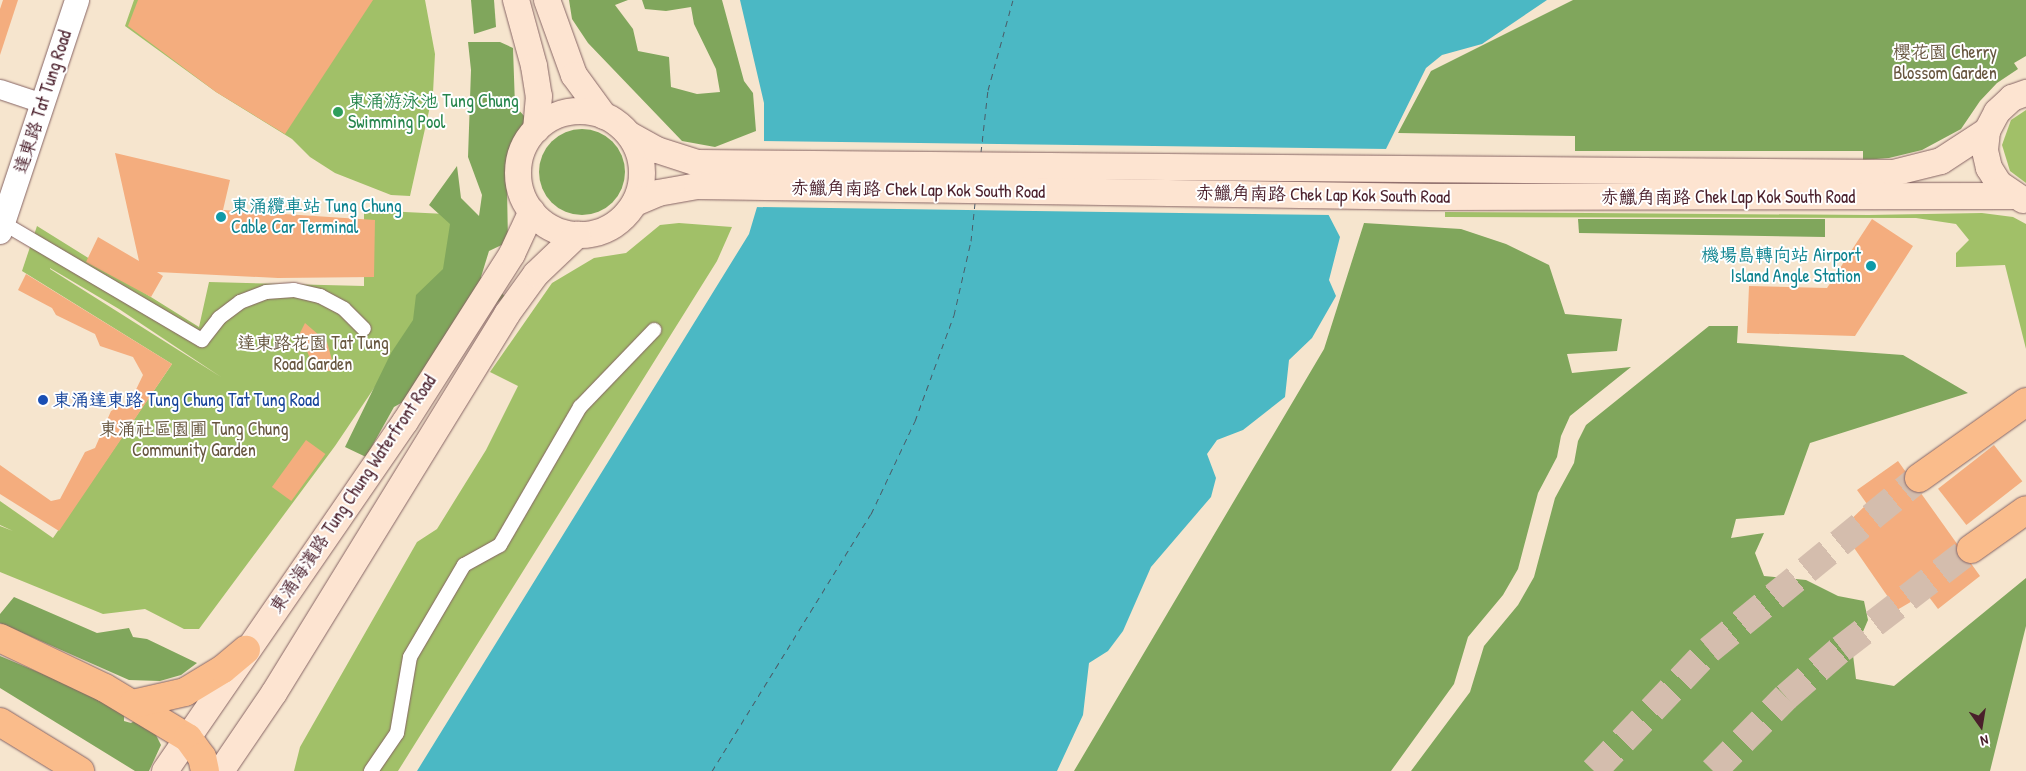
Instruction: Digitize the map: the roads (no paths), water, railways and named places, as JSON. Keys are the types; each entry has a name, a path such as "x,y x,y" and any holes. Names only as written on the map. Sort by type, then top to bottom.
{"highway":[{"path":"1919,478 2026,402"},
{"path":"1971,549 2026,510"},
{"path":"0,638 133,704 188,738 202,757 205,771"},
{"path":"133,704 185,692 223,669 246,650"},
{"path":"0,722 80,771"}],"main road":[{"path":"516,0 534,66 539,96 536,130"},
{"path":"547,0 574,75 604,116 630,135 637,148 643,174 635,203 613,225 596,233 577,234 552,228 532,211 521,192 519,170 524,148 536,130 568,113 604,116"},
{"path":"2020,198 1999,184 1989,168 1985,150 1988,131 2004,105 2026,93"},
{"name":"赤鱲角南路 Chek Lap Kok South Road","path":"635,203 697,175 1454,168 1892,173 1941,161 1988,131"},
{"name":"赤鱲角南路 Chek Lap Kok South Road","path":"630,135 697,175 1432,197 2020,198"},
{"name":"東涌海濱路 Tung Chung Waterfront Road","path":"165,771 246,650 405,422 512,254 532,211"},
{"name":"東涌海濱路 Tung Chung Waterfront Road","path":"220,771 324,613 507,314 536,274 577,234"}],"street":[{"name":"達東路 Tat Tung Road","path":"1,227 77,0"},
{"path":"0,89 42,102"},
{"path":"1,227 202,340 219,318 240,302 266,292 294,290 320,296 344,309 364,329"},
{"path":"371,771 397,733 410,656 464,565 500,545 580,407 654,330"}],"water":[{"path":"740,0 1547,0 1482,44 1442,55 1426,68 1386,149 1325,208 1340,237 1329,280 1336,296 1312,338 1289,360 1285,397 1243,430 1217,440 1207,454 1216,478 1211,497 1151,567 1123,631 1108,651 1089,663 1083,715 1057,771 417,771 749,234 757,207 764,141 764,103"}],"tunnel":[{"path":"1594,771 1709,650 1919,478"},
{"path":"1713,771 1786,697 1841,649 1971,549"}],"place":[{"name":"東涌游泳池 Tung Chung Swimming Pool","path":"338,112"},
{"name":"東涌纜車站 Tung Chung Cable Car Terminal","path":"221,217"},
{"name":"機場島轉向站 Airport Island Angle Station","path":"1871,266"},
{"name":"東涌達東路 Tung Chung Tat Tung Road","path":"43,400"}],"park label":[{"name":"櫻花園 Cherry Blossom Garden","path":"1945,63"},
{"name":"達東路花園 Tat Tung Road Garden","path":"313,354"},
{"name":"東涌社區園圃 Tung Chung Community Garden","path":"194,440"}]}
